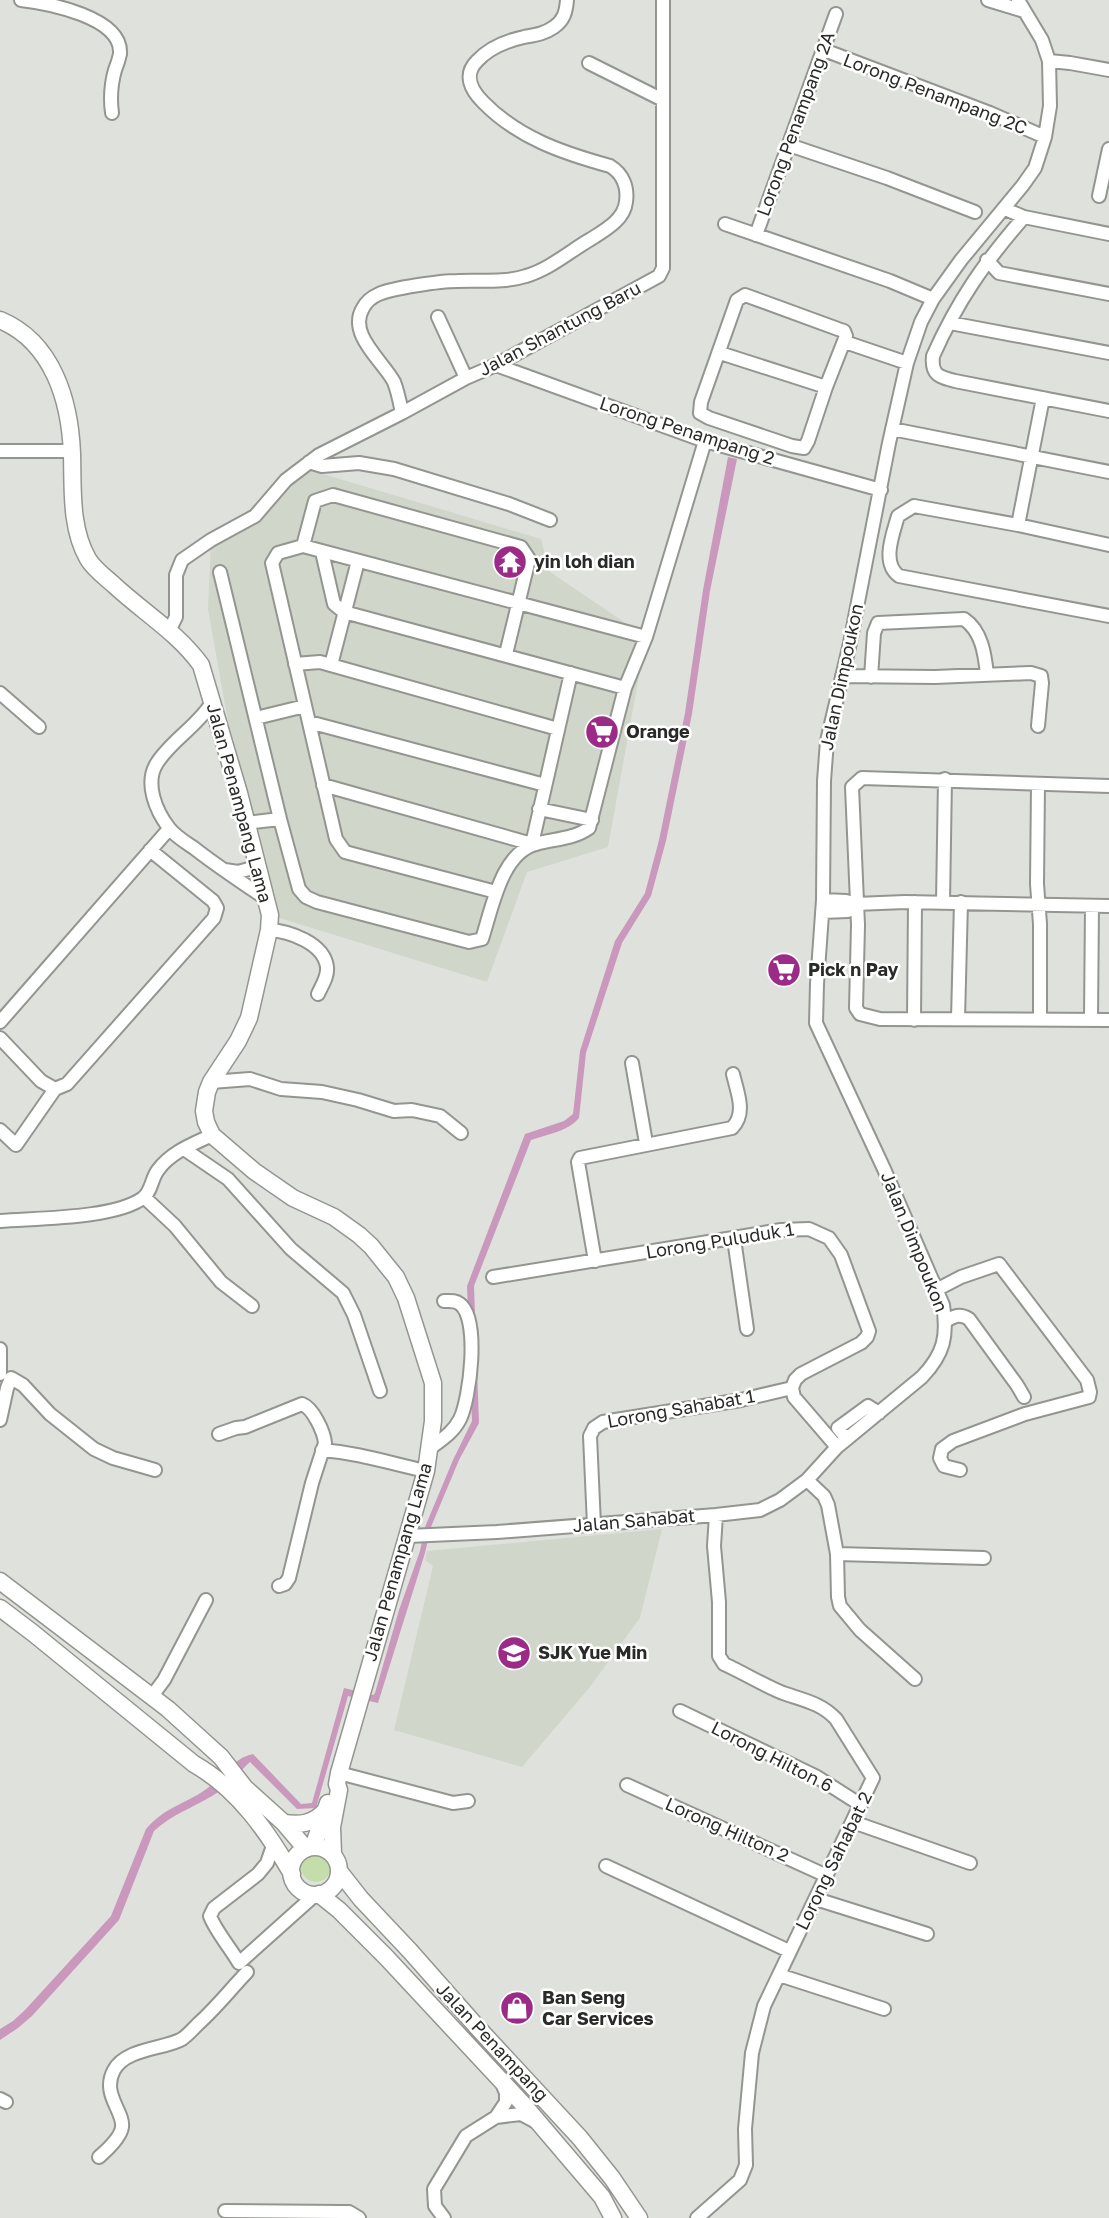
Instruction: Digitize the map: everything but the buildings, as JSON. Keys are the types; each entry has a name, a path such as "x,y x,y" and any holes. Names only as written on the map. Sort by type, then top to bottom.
{"main road":[{"name":"Jalan Penampang Lama","path":"0,320 22,332 45,357 60,384 72,451 75,513 89,560 140,609 189,648 201,665 270,915 249,1018 238,1041 211,1082 205,1102 204,1111 212,1135 254,1171 293,1198 346,1225 371,1246 396,1277 406,1298 433,1383 435,1401 426,1472 338,1779 309,1848"},
{"path":"0,1581 152,1696 228,1765 239,1790 300,1889 317,1894 334,1886 339,1871 333,1854 324,1848 309,1848 294,1859 292,1874"},
{"path":"0,1608 194,1764 239,1790 284,1823 309,1848"},
{"name":"Jalan Penampang Lama","path":"333,1854 338,1779"},
{"path":"284,1823 299,1825 312,1822 325,1811"},
{"name":"Jalan Penampang","path":"339,1871 361,1899 580,2138 639,2218"},
{"name":"Jalan Penampang","path":"317,1894 339,1910 386,1957 502,2082 602,2197 613,2218"}],"street":[{"path":"21,0 79,13 105,27 115,37 120,52 111,89 112,113"},
{"path":"402,413 393,382 360,330 359,317 370,299 380,293 453,281 498,280 525,276 547,267 605,230 622,215 627,198 625,184 617,170 530,138 503,122 475,95 471,87 470,71 481,57 497,46 549,31 562,21 567,0"},
{"name":"Jalan Shantung Baru","path":"169,631 176,617 176,575 182,560 211,540 255,516 286,480 309,462 659,276 663,268 663,0"},
{"path":"988,0 1021,6"},
{"name":"Jalan Dimpoukon","path":"842,1443 932,1367 943,1343 946,1321 936,1290 884,1169 816,1023 823,906 825,760 892,429 907,363 921,322 933,299 1035,168 1045,137 1050,106 1049,61 1042,40 1021,6"},
{"name":"Lorong Penampang 2A","path":"756,235 836,14"},
{"name":"Lorong Penampang 2C","path":"824,50 990,113 1045,137"},
{"path":"1049,61 1109,70"},
{"path":"589,63 663,100"},
{"path":"789,145 887,178 975,212"},
{"path":"1099,196 1107,169 1109,149"},
{"path":"1005,209 1024,217 1109,234"},
{"path":"1024,217 965,292 933,356 932,366 937,376 1109,411"},
{"path":"725,224 890,281 933,299"},
{"path":"988,260 999,273 1109,294"},
{"path":"745,295 844,331 845,342 804,448 709,418 700,412 701,402 737,300 745,295"},
{"path":"438,317 466,378"},
{"path":"950,323 1109,353"},
{"path":"845,342 907,363"},
{"path":"720,353 826,387"},
{"name":"Lorong Penampang 2","path":"496,365 705,441 881,490"},
{"path":"1018,525 1043,398"},
{"path":"892,429 1109,472"},
{"path":"220,572 299,889 306,897 317,902 469,942 482,939 496,892 516,855 532,845 583,833 589,828 625,688 646,637 705,441"},
{"path":"0,451 72,451"},
{"path":"309,462 322,466 359,463 394,470 509,504 550,520"},
{"path":"303,546 315,501 334,495 521,547 529,559 506,654"},
{"path":"1109,545 914,506 898,516 891,541 890,564 892,571 899,576 1109,617"},
{"path":"496,892 345,852 336,839 272,564 278,553 303,546 646,637"},
{"path":"322,552 334,604 344,612 625,688"},
{"path":"331,665 358,561"},
{"path":"871,677 874,633 878,623 964,619 976,630 984,652 987,675"},
{"path":"295,664 312,661 331,665 558,729"},
{"path":"532,845 572,673"},
{"path":"842,676 1031,673 1041,676 1038,726"},
{"path":"0,693 39,727"},
{"path":"211,704 155,765 151,790 169,829 221,869 265,898"},
{"path":"256,718 305,706"},
{"path":"309,723 545,785"},
{"path":"187,733 217,725"},
{"path":"1109,786 862,778 852,787 858,925 856,1008 860,1014 880,1019 914,1020 1109,1020"},
{"path":"943,902 945,779"},
{"path":"323,785 532,845"},
{"path":"1038,785 1040,1019"},
{"path":"539,809 592,820"},
{"path":"246,823 280,819"},
{"path":"0,1022 169,829"},
{"path":"0,1130 16,1145 55,1089 67,1084 214,918 217,908 212,901 150,850"},
{"path":"221,869 238,872 256,867"},
{"path":"823,906 848,911 856,904 915,902 1109,906"},
{"path":"914,1020 915,902"},
{"path":"958,1019 961,902"},
{"path":"1091,1019 1092,906"},
{"path":"269,930 283,930 302,938 323,957 327,971 318,993"},
{"path":"0,1038 41,1081 55,1089"},
{"path":"632,1063 646,1143"},
{"path":"596,1261 578,1162 583,1156 732,1128 741,1111 733,1074"},
{"path":"211,1082 250,1079 270,1087 322,1092 394,1111 412,1110 440,1116 461,1133"},
{"path":"0,1220 95,1213 131,1204 144,1197 154,1175 166,1160 212,1135"},
{"path":"184,1149 228,1179 291,1249 343,1293 354,1315 380,1391"},
{"path":"144,1197 175,1226 221,1282 252,1306"},
{"name":"Lorong Puluduk 1","path":"493,1277 781,1230 809,1229 829,1238 841,1255 869,1331 861,1343 801,1374 792,1388"},
{"path":"734,1239 747,1329"},
{"path":"936,1290 961,1277 999,1264 1087,1380 1090,1392 1088,1397 1025,1414 953,1441 942,1449 940,1458 944,1466 960,1471"},
{"path":"429,1449 452,1432 459,1421 468,1396 472,1359 471,1336 463,1307 455,1301 444,1301"},
{"path":"946,1321 955,1316 969,1319 1024,1397"},
{"path":"0,1349 0,1374"},
{"path":"0,1420 12,1378 23,1385 50,1414 94,1449 113,1458 155,1470"},
{"path":"792,1388 794,1397 842,1443"},
{"name":"Lorong Sahabat 1","path":"594,1525 590,1436 594,1428 603,1422 718,1404 792,1388"},
{"path":"219,1434 306,1404 324,1437 289,1578 285,1584 279,1586"},
{"name":"Jalan Sahabat","path":"408,1536 594,1525 760,1510 771,1506 807,1480 842,1443"},
{"path":"322,1450 373,1457 426,1472"},
{"path":"807,1480 824,1496 828,1504 837,1554 840,1606 860,1629 915,1679"},
{"name":"Lorong Sahabat 2","path":"697,2218 740,2180 744,2172 745,2116 752,2053 764,2006 873,1778 836,1719 820,1706 782,1692 724,1664 719,1656 719,1602 714,1546 716,1515"},
{"path":"837,1554 984,1558"},
{"path":"152,1696 164,1680 206,1600"},
{"name":"Lorong Hilton 6","path":"680,1711 817,1777 861,1805"},
{"path":"338,1779 453,1803 468,1801"},
{"name":"Lorong Hilton 2","path":"627,1785 827,1876"},
{"path":"853,1822 970,1863"},
{"path":"243,1968 210,1916 214,1908 258,1874 267,1863 274,1843"},
{"path":"606,1866 789,1951"},
{"path":"99,2157 121,2131 122,2126 122,2120 112,2102 111,2086 115,2067 147,2049 181,2040 229,1994 243,1968 317,1894"},
{"path":"816,1899 927,1934"},
{"path":"779,1975 884,2009"},
{"path":"444,2218 435,2206 434,2189 466,2136 496,2116 506,2102 502,2082"},
{"path":"496,2116 521,2114 539,2123"},
{"path":"225,2211 349,2212 359,2218"}],"shaded area":[{"path":"728,457 737,459 710,591 692,714 666,841 651,896 622,943 586,1053 579,1118 563,1130 531,1140 474,1286 479,1423 459,1460 431,1527 378,1703 348,1696 316,1808 297,1809 250,1762 217,1793 154,1831 119,1920 32,2016 0,2040 0,2029 25,2010 111,1916 146,1829 154,1821 209,1787 241,1759 253,1754 301,1804 312,1803 344,1688 373,1695 375,1693 399,1610 420,1551 425,1527 472,1421 467,1286 525,1134 564,1121 573,1114 580,1051 615,941 645,893 659,840 685,713 703,590"},
{"path":"303,468 541,539 550,572 646,637 608,847 527,872 487,982 270,915 246,823 208,609 211,540 255,516"},
{"name":"SJK Yue Min","path":"662,1529 640,1618 590,1687 522,1767 394,1730 433,1566 425,1560 427,1551"}],"green space":[{"path":"316,1852 327,1856 331,1867 327,1878 316,1882 305,1878 301,1867 305,1856"}],"place":[{"name":"yin loh dian","path":"510,562"},
{"name":"Orange","path":"602,732"},
{"name":"Pick n Pay","path":"784,970"},
{"name":"SJK Yue Min","path":"514,1653"},
{"name":"Ban Seng Car Services","path":"517,2008"}]}
